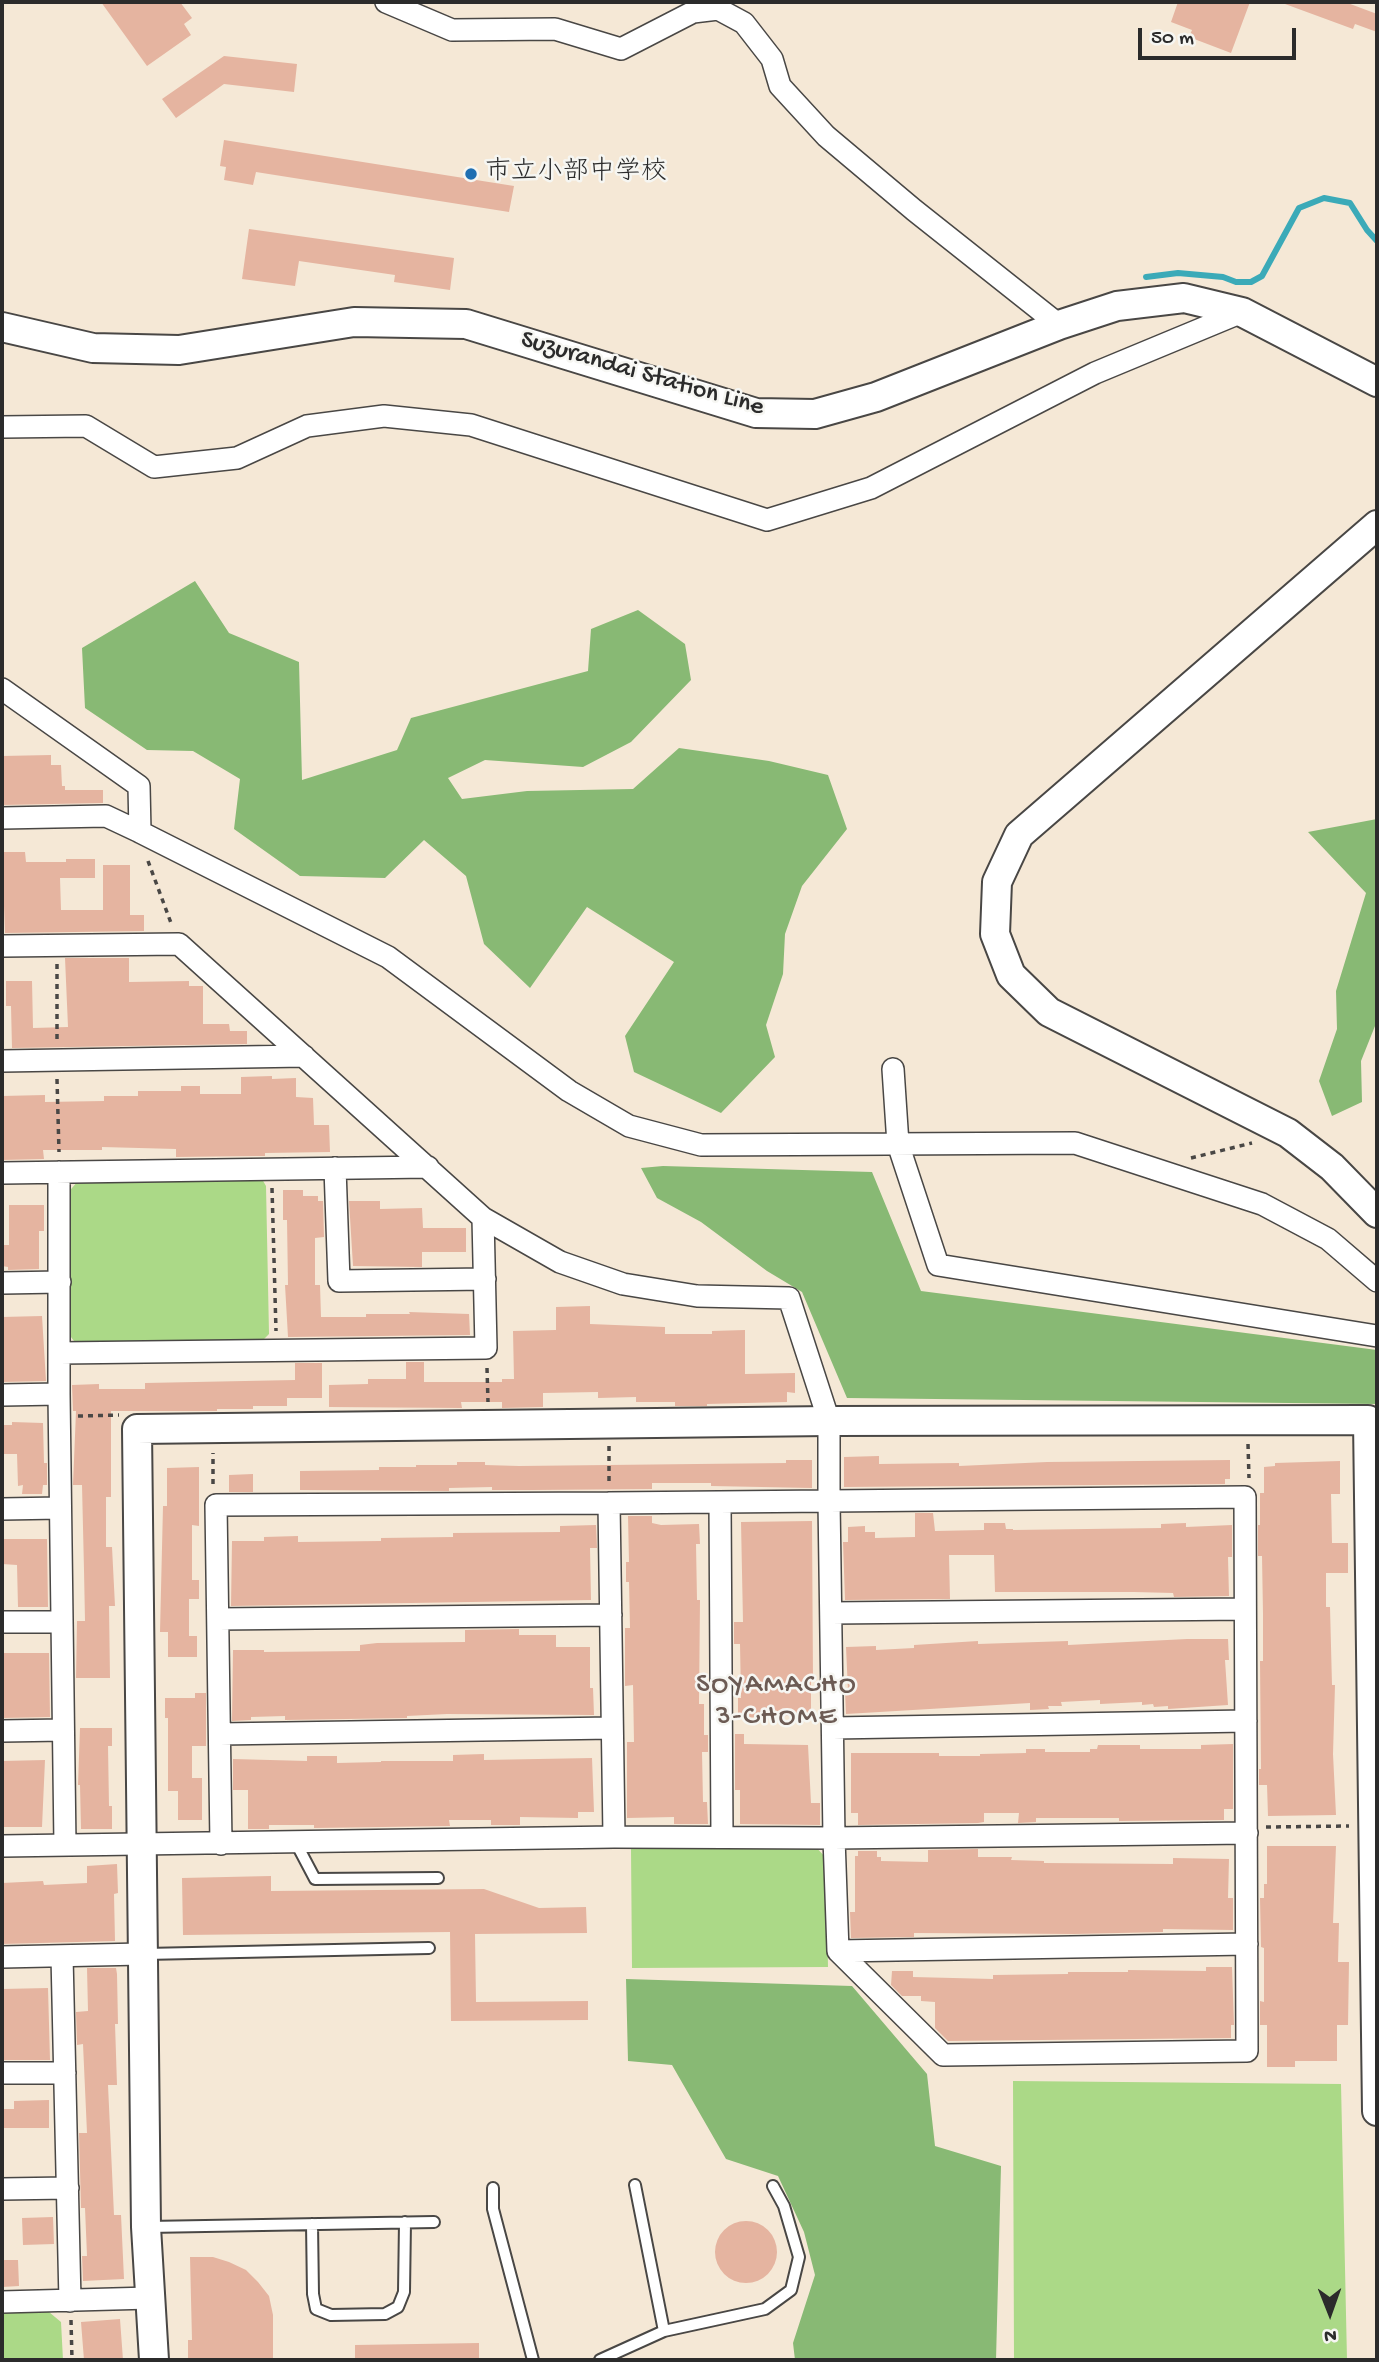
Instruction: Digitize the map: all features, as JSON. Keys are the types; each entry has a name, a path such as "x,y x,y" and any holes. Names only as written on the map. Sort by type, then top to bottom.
{"street":[{"path":"386,2 452,30 555,29 621,50 693,12 718,9 744,23 772,59 780,86 827,136 914,210 1059,325"},
{"name":"Suzurandai Station Line","path":"2,327 93,348 179,349 354,322 466,324 756,413 815,414 876,397 1059,325 1117,306 1185,298 1242,312 1377,382"},
{"path":"2,427 86,426 154,467 237,458 307,426 320,424 384,416 471,425 766,520 872,488 1095,373 1242,312"},
{"path":"1377,525 1018,835 997,882 995,934 1011,975 1049,1012 1288,1133 1332,1167 1377,1213"},
{"path":"2,689 139,786 140,832"},
{"path":"2,818 106,816 140,832 388,957 569,1091 629,1126 701,1145 1075,1143 1262,1204 1328,1239 1377,1281"},
{"path":"2,946 179,944 484,1218 561,1262 623,1284 697,1296 789,1298 829,1421 830,1501 832,1728 838,1951 943,2055 1247,2051 1245,1497 830,1501 609,1503 216,1505 221,1844"},
{"path":"2,1061 304,1056"},
{"path":"893,1069 898,1144 938,1265 1377,1336"},
{"path":"2,1172 428,1167"},
{"path":"335,1168 339,1281 485,1279"},
{"path":"59,1172 59,1416 65,1845"},
{"path":"60,1353 486,1348 484,1218"},
{"path":"2,1283 60,1282"},
{"path":"2,1395 59,1394"},
{"path":"154,2360 146,2227 137,1429 829,1421 1368,1420 1376,1833 1377,2111"},
{"path":"720,1502 722,1837"},
{"path":"609,1503 614,1837"},
{"path":"2,1509 60,1508"},
{"path":"831,1613 1245,1609"},
{"path":"218,1619 611,1615"},
{"path":"2,1622 61,1622"},
{"path":"832,1728 1246,1721"},
{"path":"220,1734 612,1728"},
{"path":"2,1731 63,1730"},
{"path":"2,1846 614,1837 834,1838 1247,1833"},
{"path":"838,1951 1247,1944"},
{"path":"2,1957 142,1954"},
{"path":"62,1956 70,2301"},
{"path":"2,2073 65,2073"},
{"path":"2,2189 68,2188"},
{"path":"2,2302 150,2298"}],"lane":[{"path":"296,1843 314,1879 438,1878"},
{"path":"142,1954 429,1948"},
{"path":"635,2185 664,2331"},
{"path":"600,2360 664,2331 765,2309 791,2290 799,2257 784,2206 773,2186"},
{"path":"493,2188 493,2209 533,2360"},
{"path":"312,2224 313,2294 316,2309 331,2315 385,2314 398,2307 404,2292 405,2222"},
{"path":"146,2227 434,2222"}],"path":[{"path":"140,832 179,944"},
{"path":"1153,1167 1288,1133"},
{"path":"272,1169 276,1350"},
{"path":"486,1348 488,1425"},
{"path":"59,1416 121,1415"},
{"path":"1245,1497 1249,1483 1248,1437"},
{"path":"609,1440 609,1503"},
{"path":"213,1448 213,1498 216,1505"},
{"path":"1247,1833 1264,1827 1353,1825 1376,1833"},
{"path":"70,2301 72,2360"}],"green space":[{"path":"195,581 229,633 299,662 302,780 397,750 411,718 588,671 591,629 638,610 685,644 691,680 631,742 583,767 485,760 448,778 462,799 527,791 633,789 679,748 769,761 828,775 847,829 802,886 785,934 783,974 766,1025 775,1057 721,1113 634,1072 625,1036 674,962 587,907 530,988 484,944 466,876 424,840 385,878 300,876 234,829 240,779 193,751 147,750 85,708 82,648"},
{"path":"1377,819 1377,1021 1361,1061 1362,1102 1332,1116 1319,1081 1337,1029 1336,991 1366,893 1308,832"},
{"path":"663,1166 872,1172 921,1291 1377,1350 1377,1404 847,1398 802,1292 767,1271 701,1222 657,1198 641,1168"},
{"path":"262,1179 266,1186 269,1334 259,1344 77,1345 68,1333 66,1195 78,1181"},
{"path":"814,1845 826,1858 828,1967 632,1968 631,1849"},
{"path":"626,1979 852,1986 927,2074 935,2146 1001,2166 996,2360 795,2360 793,2343 815,2275 804,2232 778,2176 726,2159 672,2065 628,2061"},
{"path":"1013,2081 1341,2084 1347,2360 1014,2360"},
{"path":"2,2312 49,2312 61,2322 63,2360 2,2360"}],"building":[{"path":"101,2 180,2 192,18 184,24 191,35 147,66"},
{"path":"1178,2 1250,2 1231,53 1189,37 1192,30 1171,22"},
{"path":"1285,2 1345,2 1377,14 1377,32 1355,24 1353,29"},
{"path":"224,56 297,64 294,92 224,84 176,118 162,99"},
{"path":"224,140 514,186 509,212 256,172 253,185 224,180 226,167 220,166"},
{"path":"249,229 454,258 450,290 394,282 395,275 299,261 295,286 242,279"},
{"path":"51,755 51,765 61,765 62,786 65,786 65,790 103,790 103,803 2,805 2,756"},
{"path":"2,852 25,852 26,862 95,859 95,878 60,878 61,910 103,910 103,865 130,865 130,915 144,915 144,931 5,933"},
{"path":"65,958 129,958 129,982 189,981 189,986 203,986 203,1024 229,1024 230,1031 247,1031 247,1044 12,1048 11,1006 6,1006 6,981 32,981 33,1028 68,1027"},
{"path":"272,1076 272,1079 296,1078 296,1097 313,1098 314,1125 329,1125 330,1152 176,1157 176,1149 102,1147 102,1150 43,1150 44,1159 2,1160 2,1096 45,1095 45,1102 104,1101 104,1096 138,1096 138,1091 181,1091 181,1086 200,1086 200,1094 241,1094 241,1077"},
{"path":"283,1190 303,1190 303,1196 318,1196 318,1201 323,1201 324,1237 315,1238 315,1285 320,1285 321,1317 366,1317 366,1314 410,1314 409,1312 469,1314 470,1335 288,1337 285,1285 288,1285 287,1220 283,1220"},
{"path":"349,1201 380,1201 380,1209 422,1208 423,1228 466,1228 466,1252 422,1252 422,1267 353,1266"},
{"path":"9,1205 44,1205 44,1231 39,1231 39,1269 8,1270 8,1267 2,1266 2,1245 9,1245"},
{"path":"590,1306 590,1324 665,1327 665,1334 712,1334 712,1331 745,1330 745,1374 795,1373 795,1393 787,1392 787,1402 707,1406 675,1406 675,1402 636,1402 636,1397 598,1398 598,1392 543,1393 543,1407 502,1408 502,1402 461,1402 462,1408 329,1407 329,1385 368,1384 368,1379 406,1379 406,1362 424,1362 424,1382 502,1382 502,1379 514,1379 513,1331 556,1330 556,1307"},
{"path":"42,1316 46,1381 2,1382 2,1317"},
{"path":"295,1363 322,1363 322,1398 287,1398 287,1406 253,1406 253,1409 111,1411 111,1497 106,1497 106,1547 112,1547 115,1606 109,1606 110,1678 76,1678 77,1621 85,1621 82,1485 73,1485 76,1411 73,1411 72,1385 99,1384 99,1389 145,1389 145,1383 295,1380"},
{"path":"12,1422 43,1423 47,1485 43,1485 42,1494 22,1494 23,1485 18,1486 17,1454 2,1454 2,1425 12,1425"},
{"path":"879,1456 879,1464 959,1463 959,1466 1230,1460 1230,1479 1225,1479 1225,1484 844,1487 844,1457"},
{"path":"786,1460 812,1460 812,1488 652,1483 652,1489 492,1490 492,1487 449,1488 449,1491 300,1490 300,1471 379,1470 379,1467 457,1465 457,1462 519,1466 786,1463"},
{"path":"1340,1461 1340,1494 1331,1494 1332,1543 1348,1543 1348,1573 1326,1573 1326,1607 1330,1607 1332,1685 1335,1685 1333,1754 1336,1815 1268,1816 1267,1785 1259,1785 1263,1614 1262,1556 1258,1556 1258,1525 1260,1493 1264,1493 1264,1467 1275,1466 1275,1463"},
{"path":"199,1467 199,1526 192,1525 192,1580 199,1580 199,1599 189,1599 189,1636 197,1636 197,1657 168,1657 168,1632 160,1632 163,1506 167,1506 167,1468"},
{"path":"253,1474 253,1492 229,1492 229,1475"},
{"path":"915,1513 933,1513 935,1531 984,1530 984,1523 1005,1523 1006,1529 1013,1530 1161,1528 1161,1524 1186,1523 1186,1527 1232,1525 1232,1557 1228,1557 1229,1596 1174,1597 1173,1593 1134,1592 995,1592 994,1555 949,1555 950,1599 845,1600 843,1542 848,1542 848,1527 865,1526 865,1532 875,1532 875,1538 915,1537"},
{"path":"628,1516 652,1516 652,1523 661,1525 699,1524 700,1544 696,1544 697,1600 700,1600 699,1704 704,1704 704,1735 708,1735 708,1752 702,1752 703,1802 707,1802 708,1824 674,1824 674,1817 627,1818 627,1742 634,1742 633,1685 625,1686 625,1628 630,1628 629,1582 626,1582 626,1562 629,1562"},
{"path":"812,1521 811,1715 738,1718 738,1698 741,1698 740,1644 734,1644 734,1622 743,1622 741,1522"},
{"path":"596,1525 597,1548 590,1548 591,1600 231,1606 232,1541 264,1541 264,1537 298,1536 298,1542 381,1541 381,1538 453,1537 453,1533 560,1532 560,1526"},
{"path":"2,1539 47,1539 48,1607 18,1607 17,1565 2,1564"},
{"path":"519,1629 519,1635 556,1635 556,1647 590,1647 590,1688 593,1688 594,1715 447,1714 407,1718 285,1720 285,1716 251,1717 251,1720 232,1721 233,1650 360,1651 360,1645 377,1643 465,1642 465,1630"},
{"path":"1228,1639 1229,1660 1225,1660 1228,1705 1168,1709 1168,1706 1142,1705 1142,1702 1100,1704 1100,1700 1061,1702 1062,1706 1048,1706 1049,1709 1030,1710 1030,1703 846,1714 846,1647 876,1646 876,1650 978,1641 978,1644 1068,1641 1068,1645"},
{"path":"2,1653 49,1653 50,1717 2,1718"},
{"path":"195,1693 206,1693 206,1746 192,1746 192,1778 202,1778 202,1820 178,1820 178,1791 168,1791 168,1718 165,1718 165,1698 195,1698"},
{"path":"80,1728 112,1728 112,1746 108,1746 112,1829 81,1829 78,1785"},
{"path":"735,1734 744,1734 744,1744 808,1745 811,1803 820,1803 820,1825 740,1824 740,1790 735,1790"},
{"path":"1233,1744 1233,1809 1224,1809 1224,1820 1119,1821 1119,1818 1036,1818 1036,1822 1018,1823 1019,1813 984,1813 984,1822 978,1823 858,1825 858,1813 851,1813 851,1753 980,1756 1026,1753 1026,1749 1045,1749 1045,1752 1090,1752 1090,1749 1097,1749 1098,1745 1140,1745 1140,1749 1201,1749 1201,1745"},
{"path":"484,1754 484,1760 592,1758 594,1812 578,1812 578,1818 520,1817 520,1825 491,1825 491,1820 449,1820 450,1826 314,1828 314,1825 269,1825 269,1829 248,1829 248,1790 233,1790 233,1759 307,1761 307,1756 337,1756 337,1763 453,1761 453,1755"},
{"path":"45,1760 42,1827 2,1827 2,1761"},
{"path":"1267,1846 1336,1846 1333,1923 1339,1923 1338,1962 1349,1962 1348,2025 1337,2025 1337,2061 1295,2061 1295,2067 1267,2067 1267,2025 1260,2025 1260,2001 1264,2002 1264,1948 1261,1947 1260,1898 1264,1898 1264,1884 1267,1884"},
{"path":"978,1849 978,1857 1012,1857 1011,1860 1044,1863 1173,1864 1173,1858 1229,1859 1228,1898 1233,1898 1233,1930 1163,1929 1163,1932 1074,1934 914,1933 914,1937 851,1938 850,1912 855,1912 855,1856 858,1856 858,1851 877,1851 877,1857 881,1857 881,1861 928,1862 928,1850"},
{"path":"117,1864 118,1893 114,1894 115,1941 2,1944 2,1883 87,1883 87,1866"},
{"path":"271,1876 271,1891 484,1889 539,1908 586,1907 587,1933 475,1934 476,2002 588,2001 588,2020 451,2021 450,1932 183,1935 182,1878"},
{"path":"1206,1967 1232,1967 1234,2025 1231,2025 1231,2038 948,2041 935,2028 935,2002 921,2001 921,1996 902,1996 891,1985 892,1971 913,1971 913,1977 993,1979 993,1975 1068,1972 1206,1971"},
{"path":"87,1968 116,1968 117,1974 117,2085 108,2085 114,2215 121,2215 124,2279 83,2281 82,2256 87,2256 85,2208 81,2208 79,2133 87,2133 83,2044 77,2045 76,2012 88,2011"},
{"path":"48,1988 50,2060 2,2060 2,1989"},
{"path":"49,2100 49,2128 2,2128 2,2109 14,2109 14,2101"},
{"path":"53,2217 54,2244 23,2245 22,2218"},
{"path":"746,2221 758,2223 768,2230 775,2240 775,2264 768,2274 758,2281 746,2283 734,2281 724,2274 717,2264 715,2252 717,2240 724,2230 734,2223"},
{"path":"190,2257 213,2257 229,2262 246,2270 258,2282 269,2296 273,2315 273,2360 188,2360 188,2340 192,2340"},
{"path":"2,2260 18,2260 19,2286 2,2287"},
{"path":"120,2319 123,2360 84,2360 81,2322"},
{"path":"479,2343 479,2360 355,2360 355,2345"}],"waterway":[{"path":"1146,277 1178,273 1251,282 1262,276 1299,208 1324,198 1350,203 1377,241"}],"place":[{"name":"市立小部中学校","path":"471,174"}],"district":[{"name":"SOYAMACHO 3-CHOME","path":"777,1703"}]}
